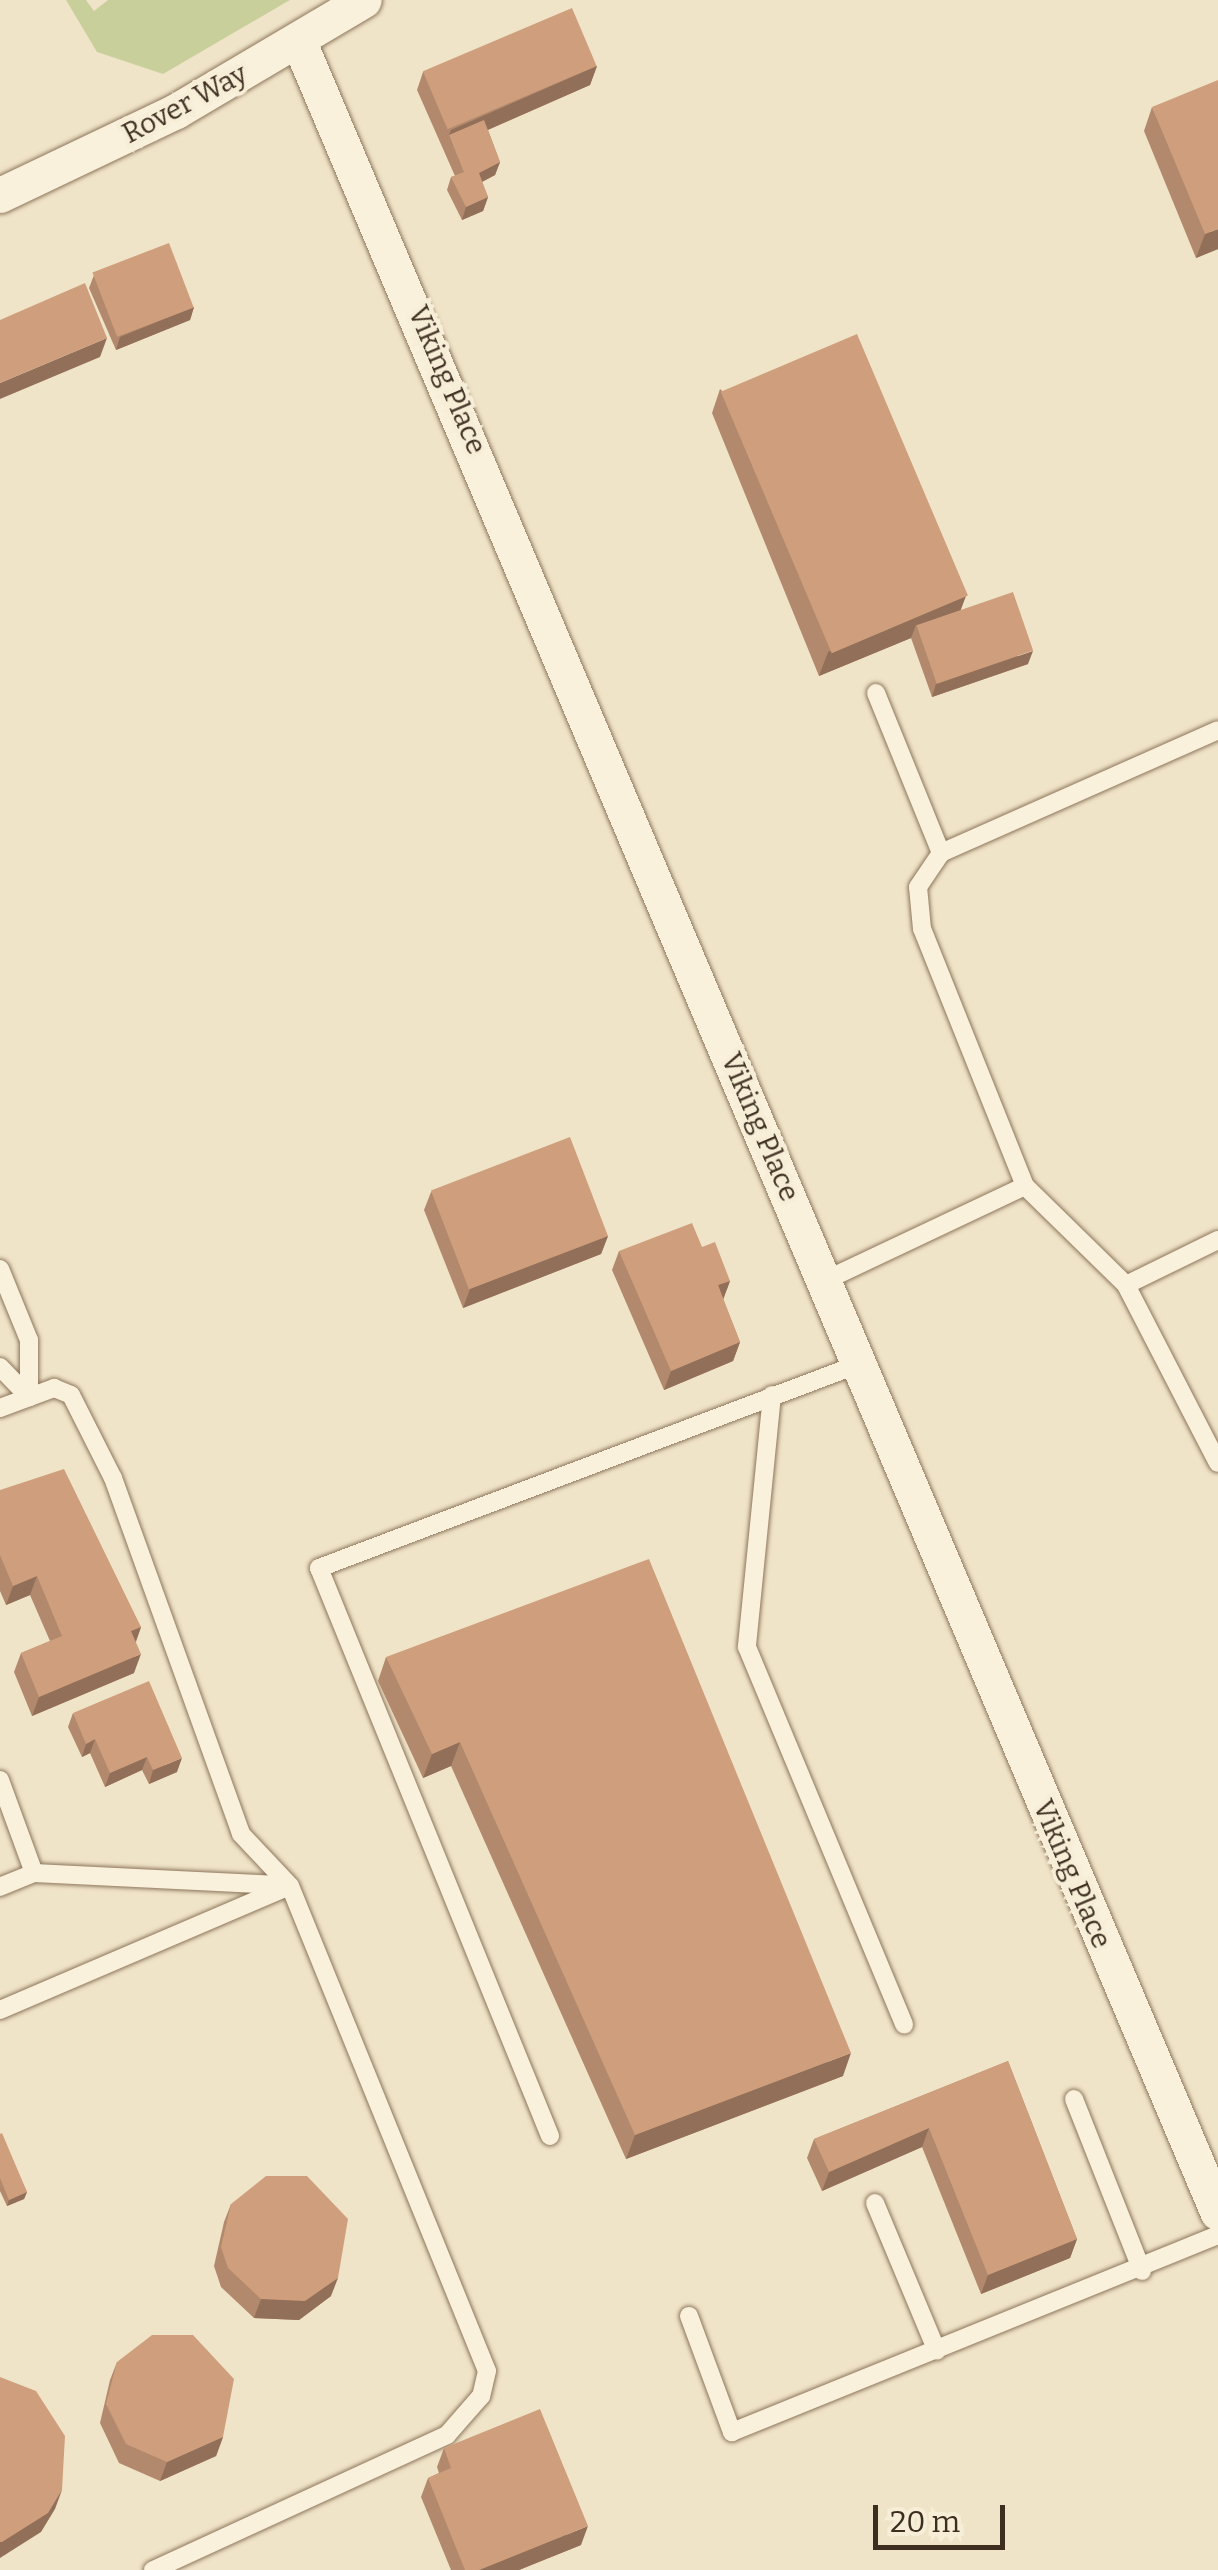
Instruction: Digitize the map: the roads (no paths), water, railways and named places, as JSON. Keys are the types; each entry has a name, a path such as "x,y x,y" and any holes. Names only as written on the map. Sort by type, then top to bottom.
{"street":[{"name":"Rover Way","path":"0,195 300,42 364,0"},
{"name":"Viking Place","path":"300,42 1218,2213"}],"lane":[{"path":"876,692 941,853"},
{"path":"1218,730 941,853 918,888 922,929 1025,1186 1126,1285 1218,1462"},
{"path":"824,1281 1025,1186"},
{"path":"1126,1285 1218,1240"},
{"path":"0,1269 29,1340 29,1397"},
{"path":"550,2136 319,1568 859,1364"},
{"path":"0,1367 29,1397"},
{"path":"0,1408 54,1388 71,1395 113,1478 241,1834 290,1886 486,2371 481,2396 447,2435 153,2570"},
{"path":"772,1395 747,1648 904,2025"},
{"path":"0,1780 34,1872"},
{"path":"0,1888 34,1872 290,1886"},
{"path":"0,2010 290,1886"},
{"path":"1074,2099 1142,2271"},
{"path":"875,2203 936,2351"},
{"path":"689,2316 732,2432 1142,2271 1218,2235"}]}
